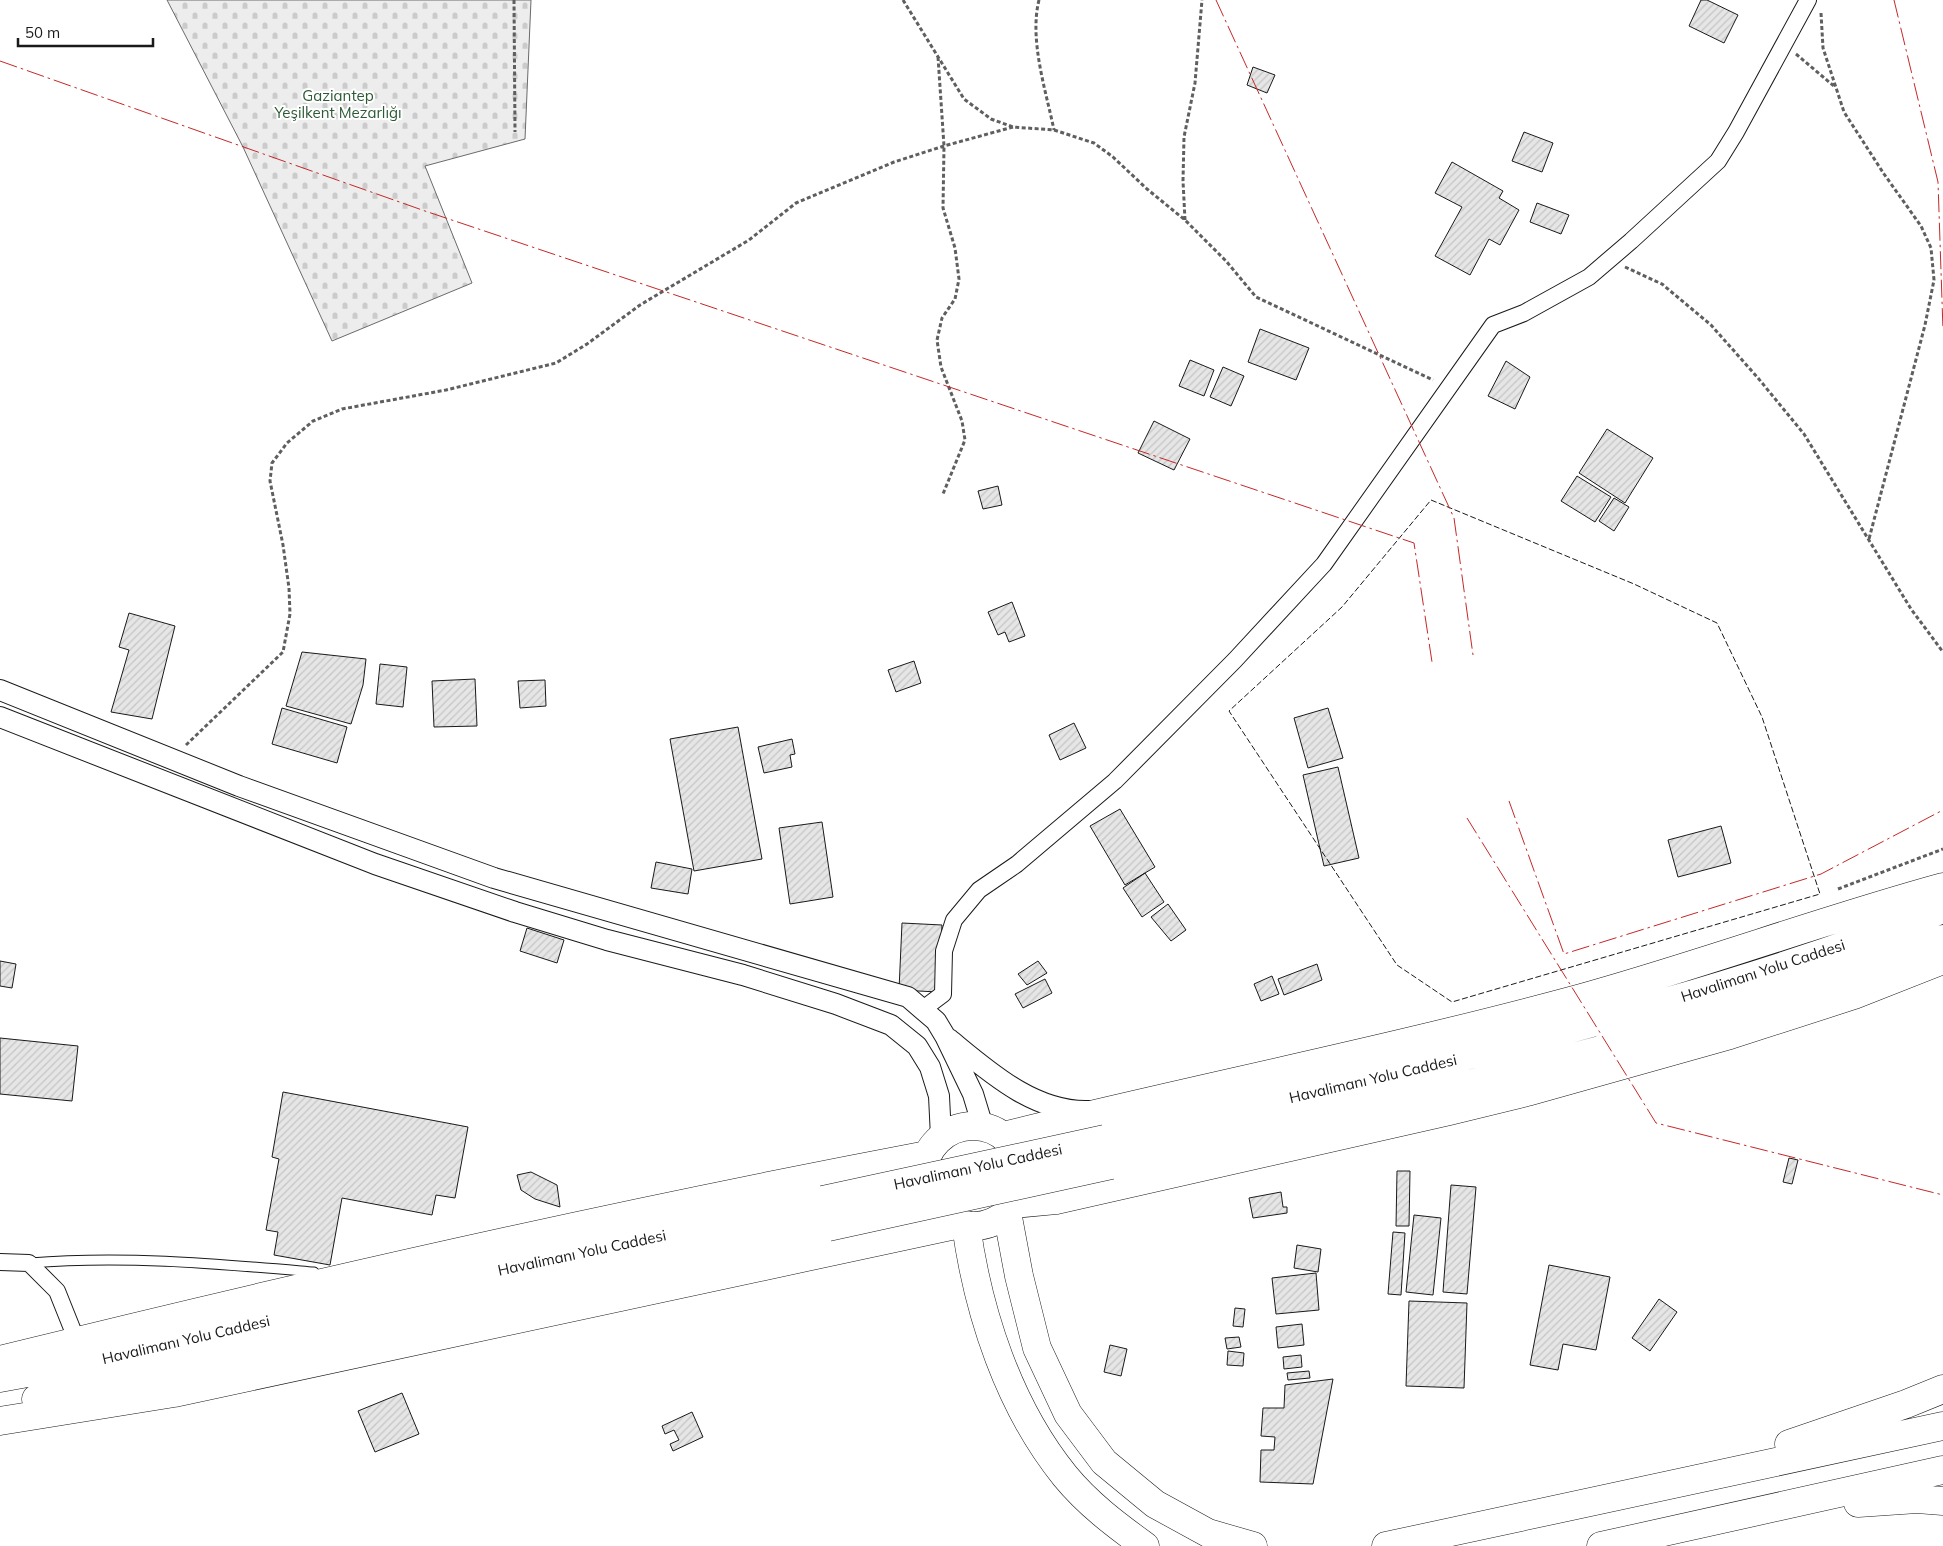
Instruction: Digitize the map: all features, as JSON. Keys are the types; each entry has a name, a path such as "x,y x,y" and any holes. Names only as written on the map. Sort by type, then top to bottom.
{"highway":[{"path":"0,1360 495,1243 769,1185 934,1146 962,1127 993,1131 1108,1110 1448,1033 1576,999 1943,887"},
{"name":"Havalimanı Yolu Caddesi","path":"0,1407 272,1346 828,1227 1599,1022 1737,981 1892,930 1943,909"},
{"name":"Havalimanı Yolu Caddesi","path":"0,1378 82,1363 823,1200 1108,1152 1472,1083 1600,1050 1758,1001 1943,939"},
{"path":"0,1421 174,1394 963,1224 989,1223 1011,1208 1056,1200 1527,1092 1730,1035 1854,995 1943,960"},
{"path":"993,1131 1017,1152 1023,1173 1019,1194 1011,1208 1020,1276 1038,1348 1068,1414 1104,1462 1155,1504 1208,1533 1253,1546"},
{"path":"934,1146 923,1178 930,1200 945,1217 963,1224"},
{"path":"963,1224 977,1287 997,1354 1031,1428 1066,1477 1104,1516 1145,1546"},
{"path":"1572,1505 1742,1460 1906,1404 1943,1389"},
{"path":"1386,1546 1943,1426"},
{"path":"1601,1546 1943,1470"},
{"path":"1605,1546 1756,1518 1846,1504 1918,1499 1943,1501"}],"street":[{"path":"923,1009 943,994 944,951 954,920 979,890 1017,864 1115,781 1235,660 1324,564 1493,325 1524,313 1589,276 1718,160 1736,132 1784,44 1815,4"},
{"path":"0,690 239,786 494,878 908,997 936,1021 993,1131"},
{"path":"0,717 374,864 524,915 607,940 743,975 836,1004 891,1025 917,1046 930,1067 940,1096 934,1146"},
{"path":"945,1036 996,1077 1022,1093 1050,1104 1076,1111 1108,1110"},
{"path":"0,1262 29,1263 57,1290 77,1341"}],"lane":[{"path":"29,1263 58,1261 184,1261 314,1272"}],"path":[{"path":"514,0 515,132"},
{"path":"903,0 964,99 991,119 1013,128"},
{"path":"1039,0 1034,16 1039,61 1054,130"},
{"path":"1185,220 1183,181 1184,137 1194,83 1202,0"},
{"path":"1815,4 1823,48 1844,112 1884,174 1921,226 1931,248 1934,280 1925,325 1869,539"},
{"path":"1784,44 1836,87"},
{"path":"938,56 944,146 944,208 955,248 959,279 954,300 942,318 937,340 941,367 962,420 965,440 943,494"},
{"path":"172,758 283,652 290,614 289,588 283,545 270,481 272,463 287,442 313,421 342,409 446,390 556,363 587,344 640,305 749,240 796,203 894,162 944,146 1013,128 1054,130 1094,143 1114,157 1147,189 1185,220 1226,260 1256,297 1450,388"},
{"path":"1609,260 1662,284 1711,326 1758,378 1804,434 1911,608 1943,652"},
{"path":"1838,888 1943,849"}],"green space":[{"name":"Gaziantep Yeşilkent Mezarlığı","path":"167,0 531,0 525,139 425,166 472,283 332,341 243,147"}],"building":[{"path":"1701,0 1707,0 1738,15 1724,43 1689,26"},
{"path":"1253,67 1275,75 1267,93 1247,85"},
{"path":"1524,132 1553,143 1542,172 1512,161"},
{"path":"1452,162 1503,191 1499,198 1519,210 1500,245 1489,239 1470,275 1435,256 1462,207 1435,193"},
{"path":"1537,203 1569,215 1561,234 1530,222"},
{"path":"1260,329 1309,348 1296,380 1248,362"},
{"path":"1190,360 1214,370 1204,396 1179,386"},
{"path":"1506,361 1530,377 1515,409 1488,396"},
{"path":"1223,367 1244,376 1231,406 1210,397"},
{"path":"1154,421 1190,439 1174,470 1138,453"},
{"path":"1607,429 1653,458 1625,503 1579,473"},
{"path":"1577,476 1611,497 1595,522 1561,501"},
{"path":"998,486 1002,505 983,509 978,491"},
{"path":"1614,498 1629,507 1614,531 1599,521"},
{"path":"1012,602 1025,636 1009,642 1005,632 998,635 988,612"},
{"path":"129,613 175,626 152,719 111,712 129,650 119,647"},
{"path":"302,652 366,659 363,685 351,724 286,706"},
{"path":"914,661 921,683 896,692 888,670"},
{"path":"380,664 407,667 403,707 376,704"},
{"path":"475,679 477,726 434,727 432,681"},
{"path":"545,680 546,706 520,708 518,681"},
{"path":"282,708 347,727 337,763 272,744"},
{"path":"1328,708 1343,758 1308,768 1294,718"},
{"path":"1074,723 1086,748 1060,760 1049,735"},
{"path":"738,727 762,859 694,871 670,739"},
{"path":"792,739 795,754 790,755 792,767 764,773 758,747"},
{"path":"1338,767 1359,858 1324,866 1303,775"},
{"path":"1120,809 1155,867 1125,885 1090,826"},
{"path":"822,822 833,897 790,904 779,828"},
{"path":"1721,826 1731,863 1678,877 1668,840"},
{"path":"656,862 692,869 688,894 651,888"},
{"path":"1145,873 1164,902 1142,917 1123,888"},
{"path":"1168,904 1186,930 1171,941 1151,917"},
{"path":"902,923 942,925 938,992 899,990"},
{"path":"527,928 564,940 557,963 520,951"},
{"path":"0,961 16,964 12,988 0,986"},
{"path":"1038,961 1047,973 1027,985 1018,974"},
{"path":"1317,964 1322,980 1284,995 1278,979"},
{"path":"1272,976 1279,994 1261,1001 1254,984"},
{"path":"1045,979 1052,993 1023,1008 1015,994"},
{"path":"0,1038 78,1046 72,1101 0,1094"},
{"path":"283,1092 468,1127 455,1198 436,1195 432,1215 342,1198 330,1265 274,1255 278,1232 266,1230 279,1159 272,1157"},
{"path":"1789,1158 1798,1160 1792,1184 1783,1182"},
{"path":"1397,1171 1410,1171 1409,1226 1396,1226"},
{"path":"531,1172 557,1185 560,1207 535,1199 521,1190 517,1175"},
{"path":"1451,1185 1476,1187 1467,1294 1443,1292"},
{"path":"1281,1192 1283,1207 1287,1207 1287,1213 1253,1218 1249,1198"},
{"path":"1414,1215 1441,1218 1433,1295 1406,1292"},
{"path":"1393,1232 1405,1233 1401,1295 1388,1294"},
{"path":"1297,1245 1321,1249 1318,1272 1294,1268"},
{"path":"1549,1265 1610,1277 1596,1350 1563,1344 1558,1370 1530,1365"},
{"path":"1316,1273 1319,1310 1276,1314 1272,1278"},
{"path":"1659,1299 1677,1312 1650,1351 1632,1338"},
{"path":"1409,1301 1467,1303 1464,1388 1406,1386"},
{"path":"1235,1308 1245,1309 1243,1327 1233,1326"},
{"path":"1302,1324 1304,1345 1278,1348 1276,1327"},
{"path":"1239,1337 1241,1347 1227,1349 1225,1338"},
{"path":"1110,1345 1127,1349 1121,1376 1104,1372"},
{"path":"1228,1351 1244,1353 1243,1366 1227,1365"},
{"path":"1301,1355 1302,1367 1284,1369 1283,1357"},
{"path":"1309,1371 1310,1378 1288,1380 1287,1373"},
{"path":"1333,1379 1313,1484 1260,1482 1261,1450 1274,1450 1275,1437 1261,1436 1263,1408 1284,1408 1285,1385"},
{"path":"402,1393 419,1434 375,1452 358,1411"},
{"path":"692,1412 703,1437 673,1451 670,1444 679,1440 674,1430 665,1434 662,1426"}],"fence":[{"path":"1431,500 1634,584 1717,623 1762,717 1820,894 1452,1002 1397,965 1229,711 1342,607 1431,500"}],"power":[{"path":"1216,0 1454,518 1473,655"},
{"path":"1894,0 1938,182 1943,330"},
{"path":"0,61 425,211 1414,543 1432,662"},
{"path":"1509,801 1564,954 1821,874 1943,810"},
{"path":"1467,818 1656,1123 1943,1195"}]}
